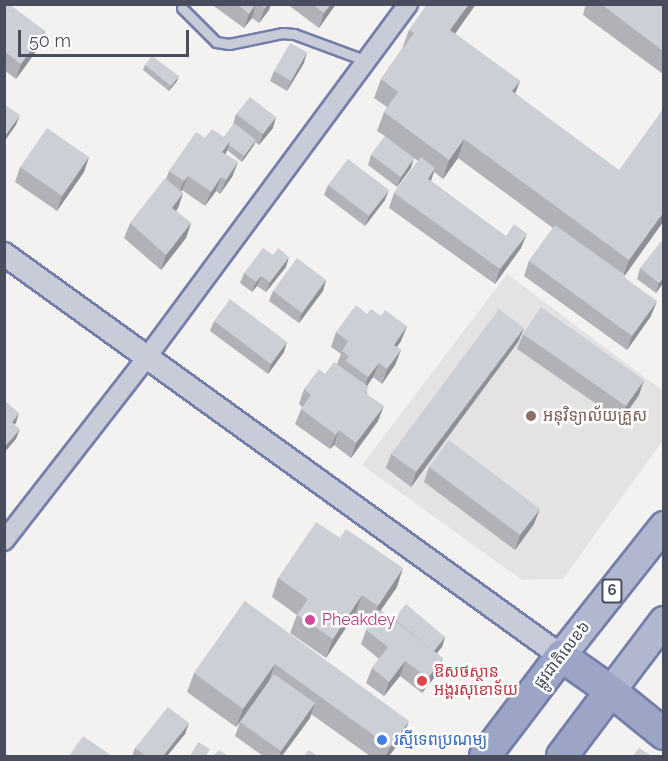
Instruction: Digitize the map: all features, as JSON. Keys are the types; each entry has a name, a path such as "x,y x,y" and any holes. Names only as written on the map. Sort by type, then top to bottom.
{"highway":[{"path":"561,656 611,691 663,734"},
{"name":"ផ្លូវជាតិលេខ៦","path":"485,756 561,656"},
{"path":"562,756 611,691"}],"main road":[{"name":"ផ្លូវជាតិលេខ៦","path":"561,656 663,526"},
{"path":"611,691 663,621"}],"street":[{"path":"4,541 147,357 408,4"},
{"path":"4,254 561,656"}],"lane":[{"path":"182,8 216,42 229,44 282,33 294,33 367,61"}],"shaded area":[{"name":"អនុវិទ្យាល័យគ្រួស","path":"507,274 663,391 663,440 563,579 522,580 362,465"}],"building":[{"path":"4,4 9,4 45,31 21,64 4,51"},
{"path":"237,4 256,4 249,14"},
{"path":"312,4 331,4 324,13"},
{"path":"427,4 469,4 450,30 520,81 512,91 619,170 663,109 663,213 629,260 464,139 449,160 384,112 398,92 381,79 414,33 409,30"},
{"path":"601,4 663,4 663,51"},
{"path":"290,43 307,52 291,81 274,71"},
{"path":"152,56 179,76 171,86 145,65"},
{"path":"250,97 276,117 263,134 236,114"},
{"path":"4,104 20,115 4,137"},
{"path":"234,123 256,140 244,156 229,145 230,141 224,137"},
{"path":"47,128 89,157 62,196 20,167"},
{"path":"212,129 230,141 222,152 238,162 226,180 221,177 211,192 188,176 184,181 169,171 196,132 205,138"},
{"path":"385,136 414,158 401,177 371,155"},
{"path":"421,157 435,168 428,179 506,236 514,224 527,234 500,269 394,193"},
{"path":"348,159 389,190 369,216 328,185"},
{"path":"165,178 183,193 172,208 191,223 166,255 130,223"},
{"path":"555,225 657,301 632,336 529,261"},
{"path":"663,239 663,278 659,283 640,268"},
{"path":"263,248 273,255 278,248 289,257 270,282 261,276 256,282 244,273"},
{"path":"297,258 326,280 302,313 273,291"},
{"path":"230,299 287,342 271,364 214,321"},
{"path":"356,305 367,314 371,309 381,316 385,310 407,326 394,345 401,350 387,369 379,363 368,377 346,361 349,356 342,351 348,341 336,332"},
{"path":"541,307 644,380 626,406 523,334"},
{"path":"499,309 524,328 416,472 391,454"},
{"path":"334,362 369,387 365,393 384,406 356,443 339,430 336,435 301,409 311,395 304,389 319,369 325,374"},
{"path":"4,400 19,413 12,422 20,429 6,445 4,444"},
{"path":"449,440 540,509 520,535 429,467"},
{"path":"316,522 340,538 346,529 403,568 378,606 362,595 333,639 297,615 308,599 278,578"},
{"path":"245,601 409,721 390,747 275,664 243,709 194,673"},
{"path":"406,604 445,637 434,651 394,619"},
{"path":"381,610 443,658 428,678 405,661 389,682 372,668 388,647 366,630"},
{"path":"274,674 315,703 281,751 240,722"},
{"path":"168,707 189,723 163,756 146,756 135,748"},
{"path":"83,736 112,756 69,756"},
{"path":"198,742 210,749 206,756 190,756"},
{"path":"639,748 652,756 633,756"},
{"path":"219,750 228,756 213,756"},
{"path":"309,750 318,756 304,756"}],"place":[{"name":"អនុវិទ្យាល័យគ្រួស","path":"531,416"},
{"name":"Pheakdey","path":"310,620"},
{"name":"ឱសថស្ថាន អង្គរសុខោទ័យ","path":"422,681"},
{"name":"រស្មីទេពប្រណម្យ","path":"382,740"}]}
